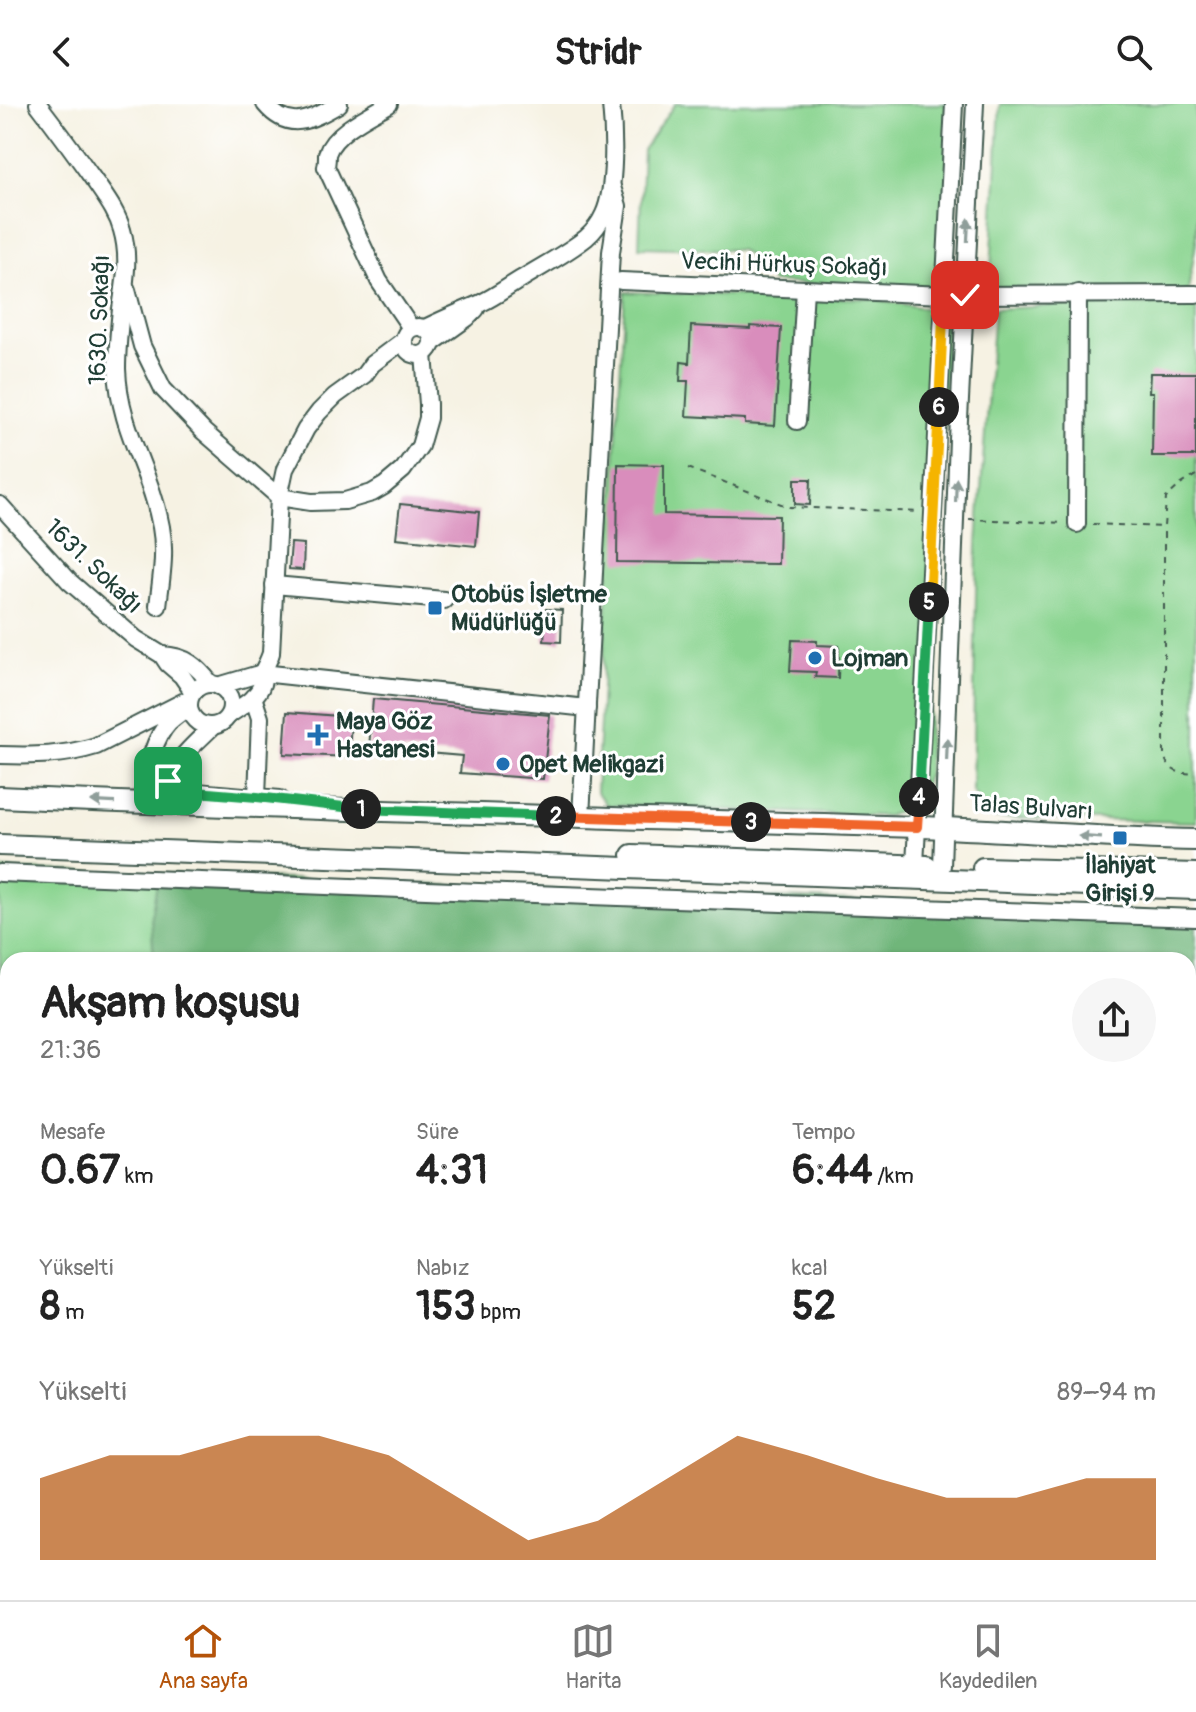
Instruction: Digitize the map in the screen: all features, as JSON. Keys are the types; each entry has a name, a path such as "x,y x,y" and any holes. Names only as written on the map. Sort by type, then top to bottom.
{"main road":[{"name":"Talas Bulvarı","path":"0,797 166,805 944,827 1196,840"},
{"path":"0,831 1196,874"},
{"path":"0,845 1196,889"}],"street":[{"name":"1630. Sokağı","path":"38,104 119,219 126,245 125,285 117,350 118,387 125,423 161,526 164,551 158,606"},
{"path":"265,104 275,115 294,121 312,118 339,104"},
{"path":"125,285 142,346 163,389 204,432 279,497 311,502 345,501 384,486 403,470 420,446 428,418 418,341 379,281 326,167 327,154 335,141 389,104"},
{"path":"166,805 168,781 180,760 212,727 225,721 253,697 263,682 262,673 271,653 279,497 285,469 306,429 335,396 364,375 377,371 418,341 467,318 483,302 588,237 603,216 612,187 611,104"},
{"path":"915,865 954,104"},
{"path":"942,866 975,104"},
{"path":"581,817 611,252 618,206 612,187"},
{"name":"Vecihi Hürkuş Sokağı","path":"621,281 965,295"},
{"path":"797,421 805,289"},
{"path":"1077,524 1078,293"},
{"path":"965,295 1196,294"},
{"path":"941,377 952,367 961,379"},
{"name":"1631. Sokağı","path":"0,505 70,582 136,639 162,655 182,676 190,699"},
{"path":"274,585 444,600"},
{"name":"1631. Sokağı","path":"162,655 175,655 192,663 215,685"},
{"path":"141,803 156,745 168,723 204,685 262,673 587,708"},
{"path":"215,685 228,695 231,702 229,715"},
{"path":"253,697 260,718 257,797"},
{"path":"190,699 193,719 212,727"},
{"path":"0,755 46,756 80,751 128,731 190,699"},
{"path":"128,731 156,745"},
{"path":"168,781 196,792 369,810"},
{"path":"0,873 1196,918"}],"path":[{"path":"688,468 789,507 934,513"},
{"path":"1196,475 1166,498 1164,527 1164,754 1167,765 1174,771 1196,774"},
{"path":"955,519 1164,527"}],"green space":[{"path":"675,104 959,104 948,279 933,290 771,282 766,269 740,250 639,247 643,150"},
{"path":"1000,104 1196,104 1196,243 1188,291 990,288"},
{"path":"625,292 874,299 941,311 947,321 940,534 932,535 928,773 918,796 903,809 887,816 606,805 596,791"},
{"path":"1196,304 1196,822 993,818 972,791 977,544 994,309"},
{"path":"0,869 1196,915 1196,952 0,952"},
{"path":"159,874 1196,914 1196,952 153,952 151,916"}],"building":[{"path":"691,326 781,328 775,426 745,424 745,419 686,416 688,381 680,381 681,362 689,363"},
{"path":"1150,373 1196,373 1196,456 1152,456 1153,392 1149,392"},
{"path":"618,464 664,465 664,514 779,516 778,564 617,562"},
{"path":"795,479 811,479 810,505 795,504"},
{"path":"400,504 479,512 476,546 396,538"},
{"path":"291,543 304,544 303,570 289,569"},
{"path":"546,609 562,610 561,642 544,641"},
{"name":"Lojman","path":"792,640 839,646 838,678 815,677 816,672 790,671"},
{"path":"373,699 550,715 543,779 460,773 462,756 369,748"},
{"name":"Maya Göz Hastanesi","path":"287,712 351,717 349,757 284,754"}],"place":[{"name":"Otobüs İşletme Müdürlüğü","path":"435,608"},
{"name":"Lojman","path":"815,658"},
{"name":"Maya Göz Hastanesi","path":"318,735"},
{"name":"Opet Melikgazi","path":"503,764"},
{"name":"İlahiyat Girişi 9","path":"1120,838"}],"route":[{"path":"168,781 196,792 369,810 917,827 944,295 965,295"}]}
